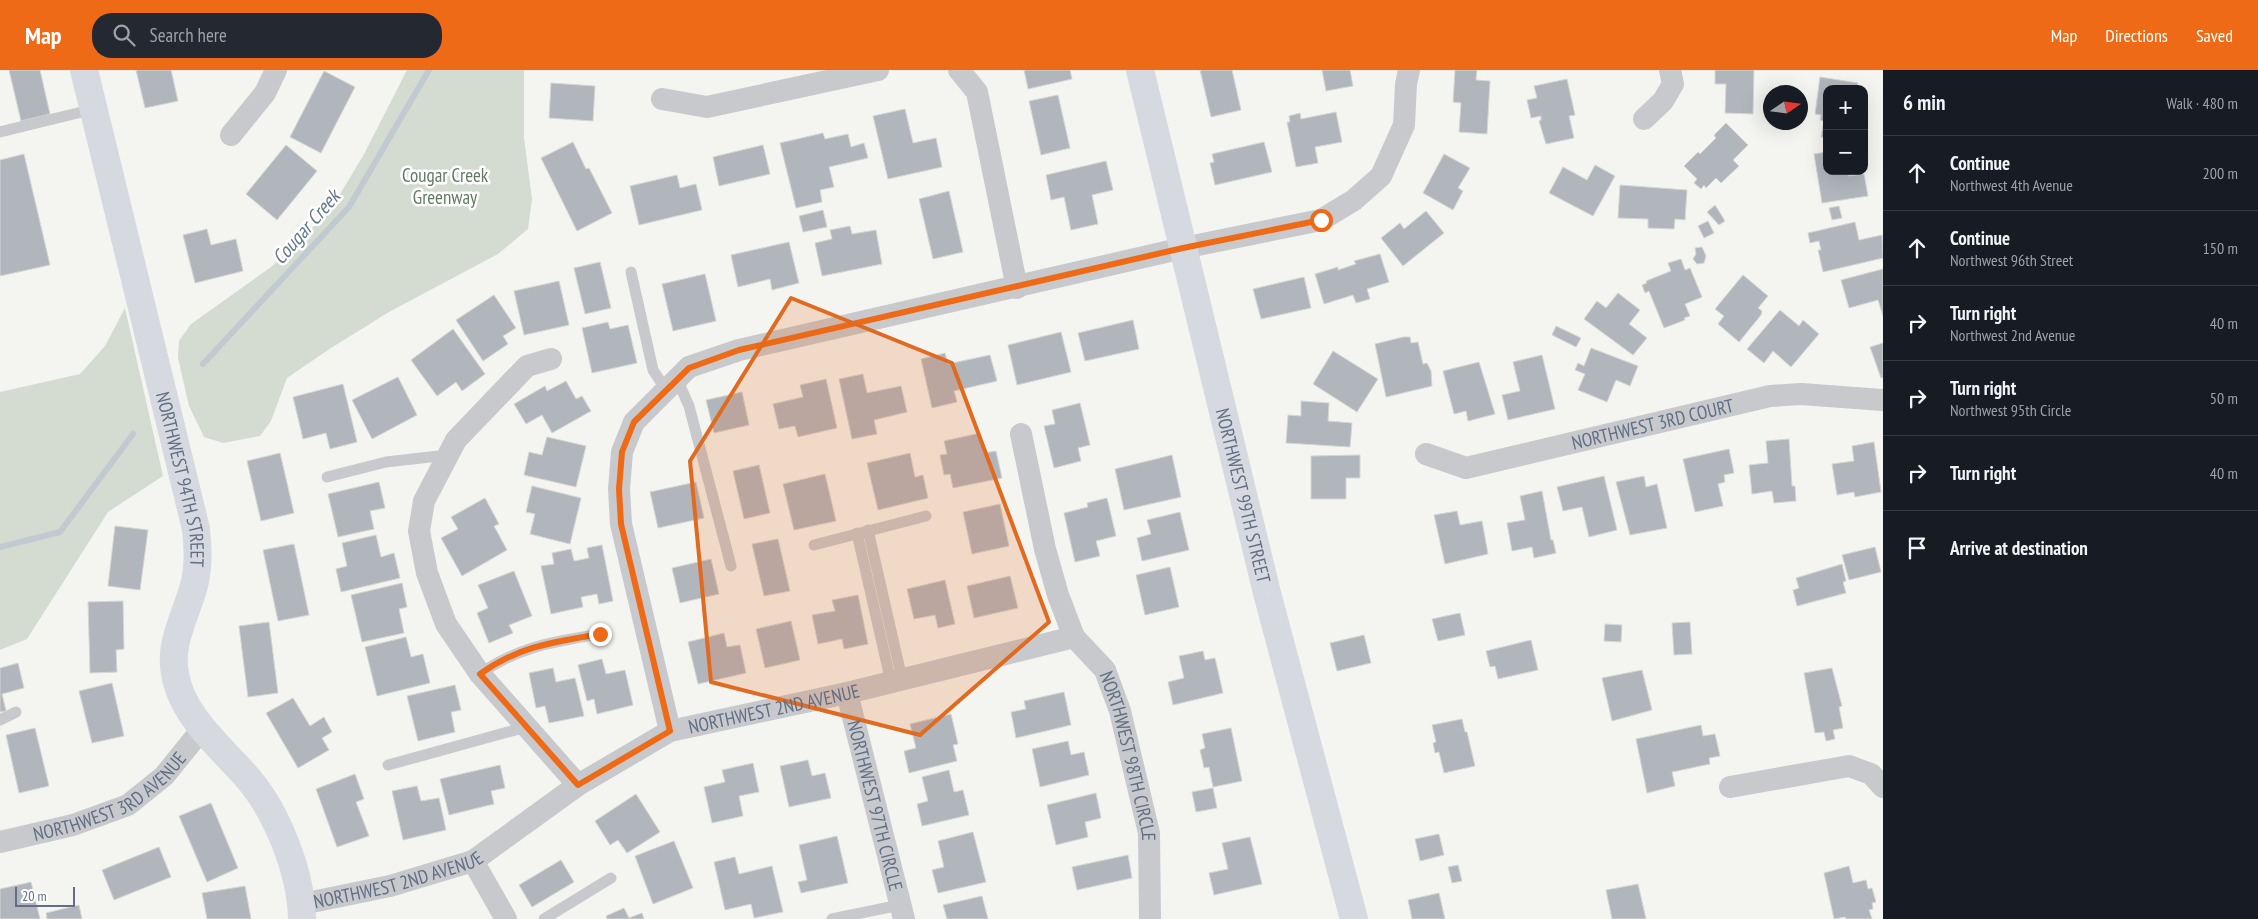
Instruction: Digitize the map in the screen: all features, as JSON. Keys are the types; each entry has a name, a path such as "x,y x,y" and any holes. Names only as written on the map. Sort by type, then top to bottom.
{"street":[{"name":"NORTHWEST 94TH STREET","path":"84,70 196,529 199,561 193,590 176,636 174,661 178,687 187,707 203,728 248,778 269,810 287,849 302,911"},
{"path":"231,135 265,93 276,70"},
{"path":"662,99 707,107 878,70"},
{"path":"959,70 977,92 1017,288"},
{"name":"NORTHWEST 99TH STREET","path":"1140,70 1267,593 1354,919"},
{"path":"670,731 621,524 619,489 622,452 634,422 689,368 739,350 1017,288 1183,248 1321,220 1354,200 1381,176 1404,125 1406,84 1409,70"},
{"path":"1644,119 1663,101 1673,84 1670,70"},
{"path":"551,359 527,366 456,440 424,501 419,531 427,573 446,624 480,674 578,785"},
{"name":"NORTHWEST 3RD COURT","path":"1426,454 1466,468 1770,396 1801,394 1883,400"},
{"name":"NORTHWEST 98TH CIRCLE","path":"1021,434 1045,549 1058,595 1074,637 1105,670 1120,711 1149,833 1150,919"},
{"name":"NORTHWEST 2ND AVENUE","path":"302,911 473,861 578,785 670,731 847,693 1074,637"},
{"name":"NORTHWEST 97TH CIRCLE","path":"847,693 902,912"},
{"name":"NORTHWEST 3RD AVENUE","path":"0,841 74,825 128,805 164,776 203,728"},
{"path":"1730,787 1849,766 1871,774 1883,787"},
{"path":"473,861 506,919"}],"lane":[{"path":"0,132 94,109"},
{"path":"631,272 653,370 672,384 689,406 730,566"},
{"path":"328,477 386,462 448,455"},
{"path":"814,544 926,516"},
{"path":"862,532 896,681"},
{"path":"480,674 498,661 521,650 600,634"},
{"path":"0,720 16,712"},
{"path":"388,765 526,727"},
{"path":"544,919 611,878"},
{"path":"832,919 902,912"}],"highlighted area":[{"path":"791,298 952,363 1049,622 920,735 711,682 690,461"}],"green space":[{"name":"Cougar Creek Greenway","path":"407,70 524,70 524,138 532,199 528,229 498,254 389,312 287,378 271,421 260,436 223,443 204,437 189,406 178,358 179,341 191,324 271,267 329,212 363,156"},
{"path":"125,308 163,476 108,512 27,639 0,650 0,392 80,374 105,346"}],"building":[{"path":"9,70 40,70 50,114 21,121"},
{"path":"136,70 171,70 178,101 145,108"},
{"path":"1024,70 1070,70 1072,79 1028,89"},
{"path":"1200,70 1232,70 1241,110 1211,117"},
{"path":"1322,70 1350,70 1353,86 1326,91"},
{"path":"1455,70 1477,70 1476,80 1490,81 1487,134 1459,132 1461,103 1453,102"},
{"path":"1715,70 1754,70 1753,114 1725,113 1726,84 1715,84"},
{"path":"324,71 355,87 321,153 290,137"},
{"path":"1820,77 1858,83 1858,85 1823,85 1823,121 1820,120 1821,115 1815,114"},
{"path":"1567,79 1575,115 1569,116 1574,138 1546,144 1539,121 1541,116 1531,118 1527,100 1537,98 1534,86"},
{"path":"551,83 595,86 593,121 549,118"},
{"path":"1058,95 1070,148 1041,155 1029,101"},
{"path":"905,109 913,143 936,138 942,167 888,179 873,116"},
{"path":"1336,112 1342,142 1315,147 1318,163 1296,167 1287,122 1290,122 1289,116 1300,113 1301,119"},
{"path":"1726,123 1748,145 1733,160 1739,166 1721,183 1716,178 1706,188 1704,185 1701,189 1694,183 1697,179 1684,166 1698,152 1700,154 1716,138 1714,135"},
{"path":"823,133 825,139 848,134 851,147 864,143 868,158 829,167 834,187 820,190 822,202 796,208 780,143"},
{"path":"573,142 586,169 589,168 612,213 577,231 541,158"},
{"path":"1264,142 1272,172 1215,185 1210,163 1214,162 1212,154"},
{"path":"286,145 317,171 277,220 246,194"},
{"path":"763,145 770,174 719,186 713,157"},
{"path":"1823,153 1823,175 1864,175 1868,196 1822,203 1814,154"},
{"path":"24,154 50,265 0,276 0,160"},
{"path":"1444,154 1470,168 1458,188 1463,191 1453,210 1423,193"},
{"path":"1106,161 1113,190 1092,195 1098,224 1071,230 1064,197 1051,200 1046,175"},
{"path":"1595,165 1615,176 1593,216 1549,193 1563,167 1587,180"},
{"path":"677,175 680,188 696,184 702,210 639,225 630,186"},
{"path":"1620,185 1687,190 1685,220 1675,219 1674,229 1648,228 1648,219 1618,218"},
{"path":"949,191 963,252 933,259 919,199"},
{"path":"1715,205 1725,221 1719,225 1707,212"},
{"path":"1839,206 1842,218 1832,220 1829,208"},
{"path":"823,210 827,227 803,232 799,216"},
{"path":"1426,211 1444,233 1403,266 1381,238 1400,223 1404,229"},
{"path":"1708,221 1714,233 1704,238 1698,226"},
{"path":"1855,222 1859,240 1882,235 1883,258 1823,272 1818,250 1821,250 1819,241 1810,243 1808,233"},
{"path":"850,226 852,234 876,230 882,264 822,276 815,243 832,239 830,230"},
{"path":"207,229 211,245 236,239 243,271 195,283 183,235"},
{"path":"789,242 799,283 772,290 770,279 738,287 731,255"},
{"path":"1702,247 1706,256 1704,263 1697,264 1693,259 1696,254 1695,248"},
{"path":"1380,254 1389,282 1367,289 1370,299 1356,303 1353,295 1324,304 1315,274 1338,267 1338,270 1356,264 1354,261"},
{"path":"1681,259 1685,270 1690,268 1702,297 1685,304 1690,316 1684,318 1685,320 1664,328 1649,291 1645,293 1642,285 1647,283 1646,281 1671,271 1668,263"},
{"path":"600,262 611,308 585,314 574,268"},
{"path":"1883,269 1883,316 1878,300 1849,308 1841,280"},
{"path":"705,274 716,321 673,331 662,284"},
{"path":"1743,275 1768,296 1758,308 1762,311 1761,315 1739,342 1718,324 1724,316 1715,309"},
{"path":"1304,277 1311,308 1261,319 1253,289"},
{"path":"559,281 569,325 524,335 514,291"},
{"path":"1618,293 1640,310 1629,324 1647,338 1633,355 1584,319 1597,301 1606,308"},
{"path":"494,295 516,328 503,336 508,344 483,361 456,320"},
{"path":"1780,310 1799,326 1803,320 1819,334 1791,367 1773,351 1764,363 1747,349"},
{"path":"1133,320 1139,349 1085,361 1078,333"},
{"path":"608,322 610,329 628,325 637,363 592,373 582,328"},
{"path":"1556,326 1581,338 1576,347 1552,335"},
{"path":"453,329 485,374 462,391 456,382 437,396 411,360"},
{"path":"1061,332 1071,372 1017,385 1008,345"},
{"path":"1410,337 1411,343 1418,342 1423,364 1427,363 1431,371 1432,386 1386,397 1375,344"},
{"path":"1883,343 1883,377 1881,378 1870,347"},
{"path":"1591,348 1638,366 1630,386 1616,380 1607,402 1578,390 1585,374 1575,370 1578,363 1584,366"},
{"path":"1333,351 1378,379 1357,412 1313,384"},
{"path":"945,353 948,364 990,355 997,381 954,391 957,402 932,408 921,359"},
{"path":"1542,355 1555,409 1508,420 1502,395 1520,391 1513,362"},
{"path":"1479,362 1495,414 1468,421 1466,411 1454,414 1443,371"},
{"path":"863,374 867,393 901,386 907,412 874,420 877,434 852,439 839,379"},
{"path":"398,377 417,415 372,439 352,400"},
{"path":"826,379 837,428 798,437 795,426 779,429 773,404 803,397 800,385"},
{"path":"566,381 576,399 582,396 591,411 552,433 542,415 526,424 514,404 545,386 547,391"},
{"path":"343,384 357,442 330,449 326,433 303,439 293,397"},
{"path":"742,392 749,425 714,433 706,400"},
{"path":"1301,401 1329,403 1328,421 1352,423 1350,447 1286,443 1288,415 1301,416"},
{"path":"1080,403 1090,445 1078,448 1081,461 1054,468 1044,426 1055,424 1052,410"},
{"path":"980,433 984,453 996,451 1002,478 953,488 950,474 944,475 940,455 947,454 944,441"},
{"path":"547,437 586,446 576,487 524,475 529,452 542,455"},
{"path":"1789,439 1792,486 1795,486 1796,501 1774,503 1772,491 1752,494 1749,465 1768,463 1766,441"},
{"path":"1874,442 1881,492 1855,497 1854,492 1837,495 1832,464 1854,461 1852,446"},
{"path":"1729,449 1734,473 1724,475 1725,482 1718,484 1723,506 1695,512 1683,459"},
{"path":"280,453 294,513 261,521 247,461"},
{"path":"910,453 915,477 923,475 928,498 878,510 867,463"},
{"path":"1172,455 1181,497 1124,510 1115,469"},
{"path":"1360,455 1360,478 1346,478 1346,499 1311,499 1311,456"},
{"path":"759,465 770,513 744,519 733,471"},
{"path":"825,474 836,521 794,530 783,484"},
{"path":"1604,476 1617,530 1589,537 1582,507 1563,511 1557,487"},
{"path":"1644,476 1646,487 1657,484 1667,528 1630,535 1616,482"},
{"path":"379,482 385,508 370,511 374,529 338,537 328,494"},
{"path":"696,482 704,518 658,528 650,492"},
{"path":"532,486 581,498 570,544 530,534 535,514 526,512"},
{"path":"1542,491 1551,540 1553,540 1556,553 1534,558 1532,547 1512,551 1507,523 1525,520 1520,496"},
{"path":"485,498 499,524 494,526 507,550 462,576 441,538 458,529 451,517"},
{"path":"1107,498 1116,536 1096,541 1100,556 1075,562 1064,513 1088,507 1087,503"},
{"path":"1000,504 1009,546 972,554 963,512"},
{"path":"1457,511 1460,525 1482,521 1488,554 1445,564 1434,515"},
{"path":"1180,512 1189,550 1142,561 1137,538 1151,534 1147,520"},
{"path":"115,526 148,530 140,590 108,586"},
{"path":"376,535 381,557 394,553 400,578 341,592 336,569 347,566 342,543"},
{"path":"778,539 790,591 764,596 752,544"},
{"path":"294,544 309,615 278,621 263,550"},
{"path":"602,545 613,601 599,604 597,594 581,597 583,607 551,614 541,566 554,564 552,553 571,549 574,561 589,558 587,548"},
{"path":"1875,547 1881,572 1849,580 1842,555"},
{"path":"711,559 719,594 680,603 672,568"},
{"path":"1842,564 1846,581 1843,582 1846,593 1797,606 1793,590 1799,588 1796,578"},
{"path":"1170,567 1179,607 1145,615 1136,575"},
{"path":"514,571 532,616 509,625 513,633 489,643 477,613 488,608 478,585"},
{"path":"1010,576 1018,608 974,618 967,586"},
{"path":"945,580 955,624 938,628 935,615 914,619 907,589"},
{"path":"402,583 407,607 399,609 404,633 362,642 351,595"},
{"path":"858,595 868,644 844,649 842,639 818,644 812,615 835,611 832,600"},
{"path":"123,601 124,649 116,650 117,672 90,673 88,602"},
{"path":"1460,613 1465,635 1438,641 1432,619"},
{"path":"791,621 800,660 765,668 756,629"},
{"path":"269,622 278,693 248,697 239,626"},
{"path":"1690,622 1692,654 1674,655 1672,623"},
{"path":"1605,624 1622,625 1621,642 1604,641"},
{"path":"724,633 727,647 740,645 746,673 698,684 688,642"},
{"path":"1364,635 1371,663 1337,671 1330,643"},
{"path":"406,637 411,657 423,654 430,683 377,696 365,647"},
{"path":"1531,640 1538,670 1498,679 1495,666 1490,667 1486,651"},
{"path":"1203,651 1205,660 1215,658 1223,693 1173,705 1168,682 1184,678 1179,656"},
{"path":"602,659 606,674 625,670 633,705 597,714 594,699 587,701 578,665"},
{"path":"18,663 24,688 2,694 6,711 0,712 0,668"},
{"path":"553,668 556,682 575,678 584,716 549,723 545,706 536,708 529,673"},
{"path":"1832,668 1842,706 1839,707 1843,728 1833,730 1835,739 1826,741 1824,732 1815,733 1804,673"},
{"path":"1642,670 1652,710 1612,721 1602,678"},
{"path":"112,683 124,736 92,743 79,691"},
{"path":"455,685 461,710 451,712 455,732 418,741 407,696"},
{"path":"1064,692 1071,725 1016,738 1011,712 1026,709 1024,701"},
{"path":"293,698 310,726 324,717 332,732 322,738 329,750 298,768 266,713"},
{"path":"951,714 958,744 953,745 957,761 909,773 904,751 916,748 910,724"},
{"path":"1462,719 1475,766 1444,773 1439,752 1435,753 1433,743 1436,742 1432,725"},
{"path":"1701,725 1703,736 1715,734 1720,756 1709,758 1710,764 1672,772 1675,786 1647,793 1636,739"},
{"path":"35,728 49,786 19,793 6,735"},
{"path":"1231,728 1242,781 1213,787 1209,767 1204,768 1200,750 1205,748 1202,734"},
{"path":"1068,741 1071,755 1084,752 1089,775 1040,787 1032,749"},
{"path":"808,760 812,776 825,773 831,798 789,807 780,766"},
{"path":"753,763 759,792 739,796 743,816 712,823 704,787 725,782 722,770"},
{"path":"500,765 505,788 491,791 494,804 449,815 440,779"},
{"path":"949,770 954,792 963,790 969,815 922,826 917,804 928,801 922,777"},
{"path":"355,774 364,799 356,802 369,836 337,847 316,789"},
{"path":"417,786 421,801 439,798 446,830 403,840 392,791"},
{"path":"1213,788 1217,808 1196,812 1192,792"},
{"path":"1096,793 1101,818 1085,822 1088,837 1056,845 1047,805"},
{"path":"636,794 660,832 627,853 618,840 610,845 595,821"},
{"path":"211,803 238,868 207,882 179,816"},
{"path":"973,832 986,882 938,893 932,870 944,867 938,841"},
{"path":"1439,834 1444,855 1420,861 1415,839"},
{"path":"837,836 848,883 801,893 798,882 807,880 799,845"},
{"path":"1250,837 1262,884 1214,895 1209,873 1228,869 1222,843"},
{"path":"674,841 693,888 653,904 635,856"},
{"path":"159,847 171,877 114,900 102,870"},
{"path":"1128,855 1132,878 1077,890 1072,867"},
{"path":"735,857 739,874 772,866 783,912 754,918 751,904 725,910 714,862"},
{"path":"561,860 574,882 532,907 519,885"},
{"path":"1458,865 1462,881 1452,883 1448,867"},
{"path":"1849,866 1853,883 1866,880 1868,889 1872,888 1876,902 1872,903 1873,909 1869,910 1872,919 1846,919 1845,917 1834,919 1824,873"},
{"path":"31,882 40,919 0,919 0,889"},
{"path":"1638,884 1646,919 1612,919 1606,890"},
{"path":"245,886 251,919 207,919 202,893"},
{"path":"1439,893 1445,919 1412,919 1408,900"},
{"path":"982,896 988,919 947,919 943,905"},
{"path":"79,905 82,919 47,919 46,913"},
{"path":"624,908 629,918 642,913 644,919 607,919 606,916"}],"waterway":[{"name":"Cougar Creek","path":"203,364 349,207 429,70"},
{"name":"Cougar Creek","path":"0,547 60,532 133,434"}],"route":[{"path":"600,634 521,650 498,661 480,674 578,785 670,731 621,524 619,489 622,452 634,422 689,368 739,350 1017,288 1183,248 1321,220"}]}
